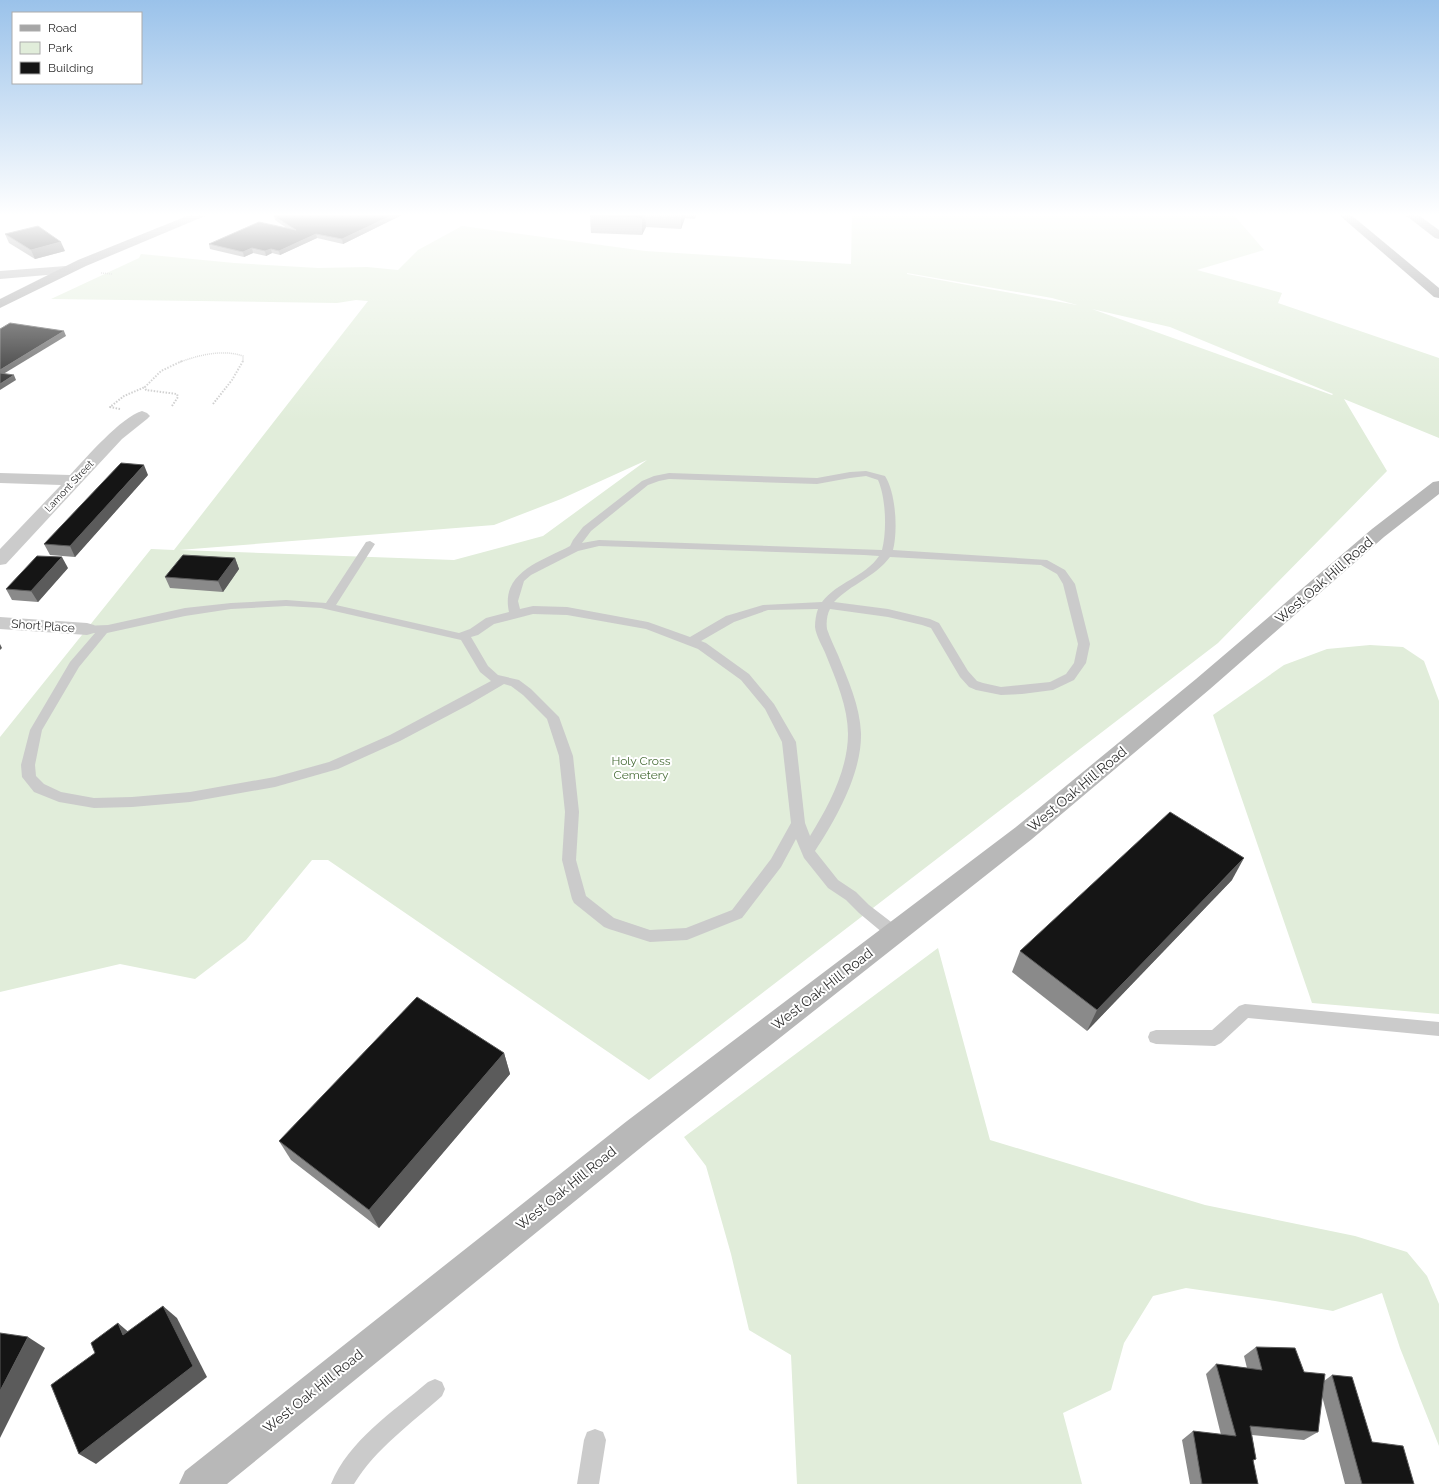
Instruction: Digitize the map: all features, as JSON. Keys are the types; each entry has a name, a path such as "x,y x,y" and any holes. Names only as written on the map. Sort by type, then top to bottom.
{"highway":[{"path":"1426,283 1439,294"}],"main road":[{"path":"0,297 24,283"},
{"path":"0,304 40,283"},
{"name":"West Oak Hill Road","path":"198,1484 638,1131 1024,833 1203,684 1378,533 1439,486"}],"street":[{"name":"Lamont Street","path":"0,560 116,436 142,416"},
{"path":"0,478 74,480"},
{"name":"Short Place","path":"0,623 95,629"}],"lane":[{"path":"575,548 578,540 587,529 645,483 658,478 669,476 817,481 838,479 853,473 859,473 882,478 885,483 887,494 890,527 886,553 880,564 845,586 833,596 826,605 821,621 822,628 843,682 853,719 854,735 851,760 840,793 826,824 808,851"},
{"path":"515,614 512,601 519,580 527,573 575,548 599,543 886,553 1043,562 1061,572 1069,584 1084,644 1080,663 1070,677 1053,686 1001,691 980,687 973,684 964,674 935,626 926,622 888,613 826,605 767,607 730,619 691,642"},
{"path":"329,607 370,544"},
{"path":"502,680 466,701 395,738 333,766 275,782 190,797 132,802 94,803 59,797 39,788 29,777 28,765 36,730 95,629 185,612 231,606 286,603 329,607 459,637 474,632 490,621 515,614 533,610 567,611 648,626 702,646 745,677 770,707 789,742 798,823 808,851 833,884 851,896 864,909 894,933"},
{"path":"464,635 484,669 494,678 515,683 527,692 553,717 566,756 572,812 569,860 579,899 609,923 650,936 688,934 737,914 776,863 798,823"},
{"path":"1156,1037 1214,1038 1245,1011 1439,1029"},
{"path":"342,1484 350,1468 364,1452 435,1389"},
{"path":"588,1484 595,1440"}],"path":[{"path":"172,406 178,397 177,394 146,390 145,387 159,372 177,363 211,354 231,353 243,356 244,361 233,379 213,404"}],"green space":[{"name":"Holy Cross Cemetery","path":"85,283 958,283 1077,305 1052,298 966,283 1246,283 1282,293 1278,303 1439,358 1439,438 1344,399 1387,471 1218,643 649,1080 328,860 312,860 246,940 195,979 120,964 0,992 0,737 151,549 174,550 368,301 356,300 337,303 51,299","holes":["1092,309 1170,327 1333,394 1332,395","647,460 543,536 454,560 179,550 494,525 561,499"]},
{"path":"1370,645 1403,647 1424,661 1439,701 1439,1014 1312,1003 1213,715 1284,665 1327,649"},
{"path":"938,948 990,1140 1205,1205 1355,1236 1407,1252 1427,1276 1439,1304 1439,1446 1400,1348 1382,1293 1333,1311 1186,1288 1153,1296 1124,1343 1111,1390 1063,1413 1082,1484 797,1484 791,1355 749,1330 731,1254 706,1166 684,1137"}],"building":[{"path":"10,323 64,331 0,370 0,329"},
{"path":"0,373 14,375 0,384"},
{"path":"121,463 144,465 70,546 44,544"},
{"path":"183,555 235,558 218,581 165,577"},
{"path":"37,556 62,557 31,591 6,589"},
{"path":"1170,812 1244,858 1097,1010 1020,951"},
{"path":"417,997 504,1053 369,1210 279,1141"},
{"path":"163,1306 193,1366 79,1454 51,1385 95,1353 91,1343 118,1323 123,1335"},
{"path":"0,1333 28,1337 0,1391"},
{"path":"1256,1347 1295,1348 1304,1372 1325,1374 1318,1432 1250,1426 1256,1459 1253,1460 1258,1484 1202,1484 1193,1431 1236,1436 1216,1364 1262,1370"},
{"path":"1332,1375 1352,1377 1372,1442 1403,1446 1414,1484 1362,1484"}]}
